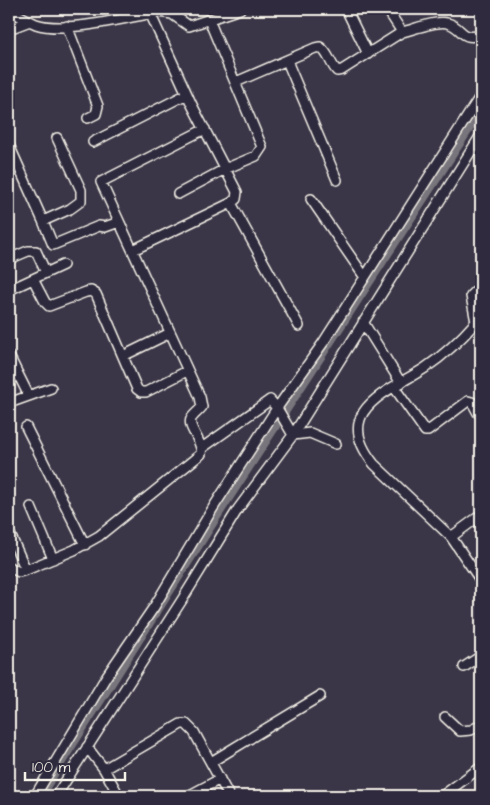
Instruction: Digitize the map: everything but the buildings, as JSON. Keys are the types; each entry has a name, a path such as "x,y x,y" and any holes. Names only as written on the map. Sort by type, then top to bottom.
{"street":[{"path":"9,10 30,21 55,27 165,12 189,26 240,9"},
{"path":"346,9 368,54"},
{"path":"387,9 402,32"},
{"path":"133,250 231,203 236,199 237,192 187,94 150,13"},
{"path":"178,194 225,169 256,156 262,147 209,20"},
{"path":"9,29 30,21"},
{"path":"236,82 320,47 337,71 402,32 441,22 453,25 469,38 481,35"},
{"path":"67,26 98,106 96,114 88,118"},
{"path":"287,61 337,180"},
{"path":"93,142 187,94"},
{"path":"35,796 106,677 154,607 213,508 279,411 481,95"},
{"path":"202,448 191,420 202,407 101,182 205,129"},
{"path":"56,796 238,509 291,432 481,135"},
{"path":"43,221 70,209 81,201 81,190 57,138"},
{"path":"9,145 53,245 100,226 105,227 119,222"},
{"path":"311,199 364,276"},
{"path":"231,203 299,326"},
{"path":"9,259 28,251 36,251 46,273"},
{"path":"9,290 63,265"},
{"path":"33,278 49,306 86,292 91,291 96,294 136,389 141,392 146,392 187,370"},
{"path":"481,286 470,296 479,325 427,366 365,408 359,419 360,442 374,464 451,537 481,581"},
{"path":"362,322 425,431 428,431 468,401 472,402 478,413 481,414"},
{"path":"123,356 170,334"},
{"path":"9,356 29,396"},
{"path":"9,403 51,388"},
{"path":"9,567 19,572 26,570 85,545 198,458 202,448 264,402 270,400 291,432"},
{"path":"26,427 85,545"},
{"path":"291,432 310,433 336,444"},
{"path":"30,507 53,559"},
{"path":"451,537 481,515"},
{"path":"9,532 26,570"},
{"path":"464,668 481,656"},
{"path":"210,762 320,696"},
{"path":"445,718 460,731 471,730 481,725"},
{"path":"104,769 181,724 186,724 194,732 229,796"},
{"path":"87,746 104,769 119,796"},
{"path":"442,796 481,768"},
{"path":"188,796 220,779"}],"waterway":[{"path":"41,796 224,507 481,112"}]}
